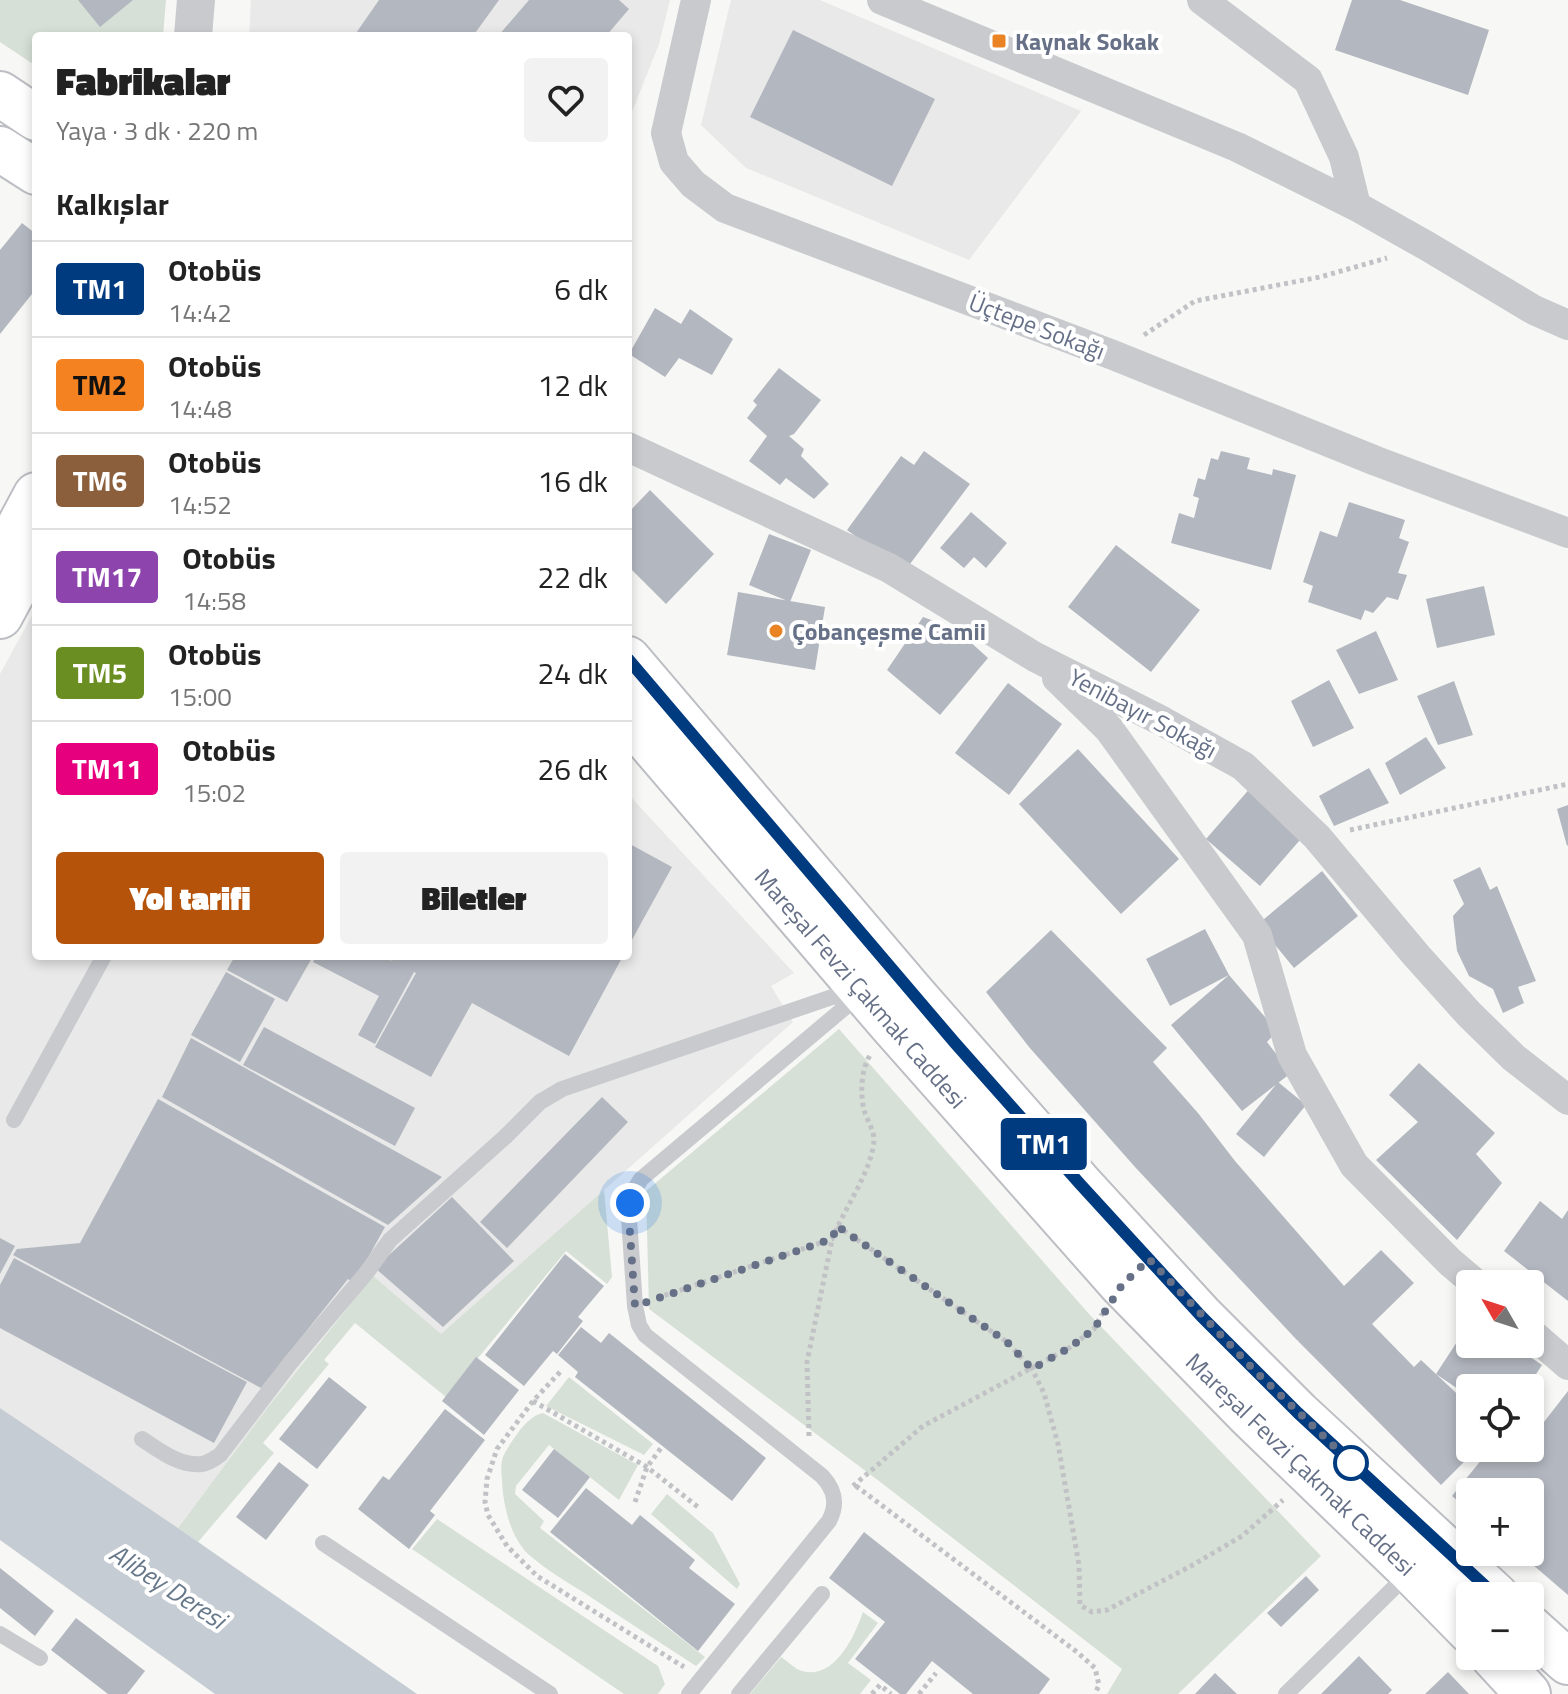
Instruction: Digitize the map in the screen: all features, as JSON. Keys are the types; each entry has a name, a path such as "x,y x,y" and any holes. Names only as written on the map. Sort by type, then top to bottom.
{"main road":[{"path":"0,94 32,115"},
{"path":"0,149 32,169"},
{"path":"0,562 32,502"},
{"path":"0,616 32,556"},
{"name":"Mareşal Fevzi Çakmak Caddesi","path":"632,664 924,1007 1190,1304 1298,1413 1481,1582"},
{"name":"Mareşal Fevzi Çakmak Caddesi","path":"632,722 877,1008 1122,1285 1239,1406 1456,1617"},
{"path":"1544,1641 1568,1662"},
{"path":"1506,1670 1528,1694"}],"street":[{"path":"193,32 196,0"},
{"path":"218,32 220,0"},
{"name":"Üçtepe Sokağı","path":"696,0 666,133 674,162 693,184 725,208 1113,355 1376,461 1568,533"},
{"path":"882,0 1237,147 1356,206 1534,310 1568,325"},
{"path":"1202,0 1308,80 1344,157 1356,206"},
{"name":"Yenibayır Sokağı","path":"632,449 889,568 1035,657 1243,766 1317,837 1469,1014 1514,1058 1568,1100"},
{"path":"1035,657 1109,729 1257,935 1292,1055 1354,1165 1459,1270"},
{"path":"1544,1344 1568,1365"}],"lane":[{"path":"14,1120 102,960"},
{"path":"142,1439 185,1462 202,1464 220,1455 390,1240 540,1102 562,1089 832,997 877,1008"},
{"path":"689,1694 829,1521 834,1503 831,1485 810,1466 645,1335 639,1325 635,1306 629,1218 633,1192 641,1179 877,1008"},
{"path":"323,1543 550,1694"},
{"path":"1286,1694 1411,1571"},
{"path":"739,1694 822,1594"},
{"path":"0,1634 40,1658"}],"path":[{"path":"1113,355 1195,301 1320,277 1427,246"},
{"path":"1317,837 1568,784"},
{"path":"810,1466 807,1362 832,1239 870,1161 875,1137 864,1110 862,1087 877,1008"},
{"path":"837,1226 1007,1342 1032,1369 1044,1393 1058,1444 1079,1565 1080,1605 1092,1612 1107,1610 1242,1536 1312,1477"},
{"path":"635,1306 832,1239"},
{"path":"834,1503 923,1426 1069,1348 1094,1329 1122,1285"},
{"path":"560,1372 533,1401 497,1449 487,1479 485,1502 488,1515 507,1546 537,1576 702,1678"},
{"path":"533,1401 647,1467 698,1507"},
{"path":"635,1502 647,1467 661,1448"},
{"path":"855,1485 1077,1652 1095,1668 1099,1685 1095,1694"},
{"path":"919,1694 936,1673"},
{"path":"872,1694 880,1685 891,1694"}],"shaded area":[{"path":"0,0 166,0 163,32 32,32 32,63 0,42"},
{"path":"251,0 670,0 659,44 632,112 632,32 249,32"},
{"path":"731,0 820,0 1081,111 969,260 746,168 701,125"},
{"path":"32,615 32,960 632,960 632,798 794,973 771,986 793,1022 441,1335 372,1276 268,1407 178,1528 0,1408 0,674"},
{"path":"839,1029 1089,1314 1321,1556 1178,1694 1107,1694 1122,1669 879,1481 649,1309 646,1191"},
{"path":"604,1190 612,1277 607,1284 566,1251 446,1397 355,1323 324,1360 329,1364 263,1443 274,1453 198,1542 178,1528 268,1407 373,1276 441,1334"},
{"path":"569,1377 653,1444 644,1455 546,1406"},
{"path":"543,1413 638,1465 619,1500 549,1445 516,1486 515,1494 544,1521 540,1528 705,1657 696,1666 542,1565 528,1554 516,1538 504,1500 502,1462 522,1428"},
{"path":"667,1494 713,1533 740,1584 737,1589 651,1514"},
{"path":"437,1519 658,1666 665,1684 658,1694 624,1694 412,1549"},
{"path":"863,1612 878,1623 848,1663 871,1680 860,1694 750,1694 781,1657 797,1669 810,1672 831,1665 847,1646"}],"water":[{"name":"Alibey Deresi","path":"0,1408 417,1694 215,1694 0,1540"}],"building":[{"path":"78,0 133,0 100,27"},
{"path":"379,0 499,0 476,32 357,32"},
{"path":"529,0 619,0 629,9 609,32 501,32"},
{"path":"1352,0 1400,0 1489,30 1468,95 1335,50"},
{"path":"793,30 935,99 892,186 750,117"},
{"path":"22,223 32,231 32,294 0,334 0,250"},
{"path":"655,308 681,324 690,309 733,339 712,375 679,358 665,377 632,356 632,349"},
{"path":"779,368 821,400 794,434 789,436 804,449 801,456 829,484 814,499 786,478 780,485 749,461 767,436 747,418 757,405 753,401"},
{"path":"924,451 970,484 904,572 847,530 901,456 914,465"},
{"path":"1221,451 1250,458 1247,469 1272,475 1273,469 1296,475 1271,570 1171,543 1179,513 1194,518 1199,498 1193,496 1198,478 1205,480 1211,458 1218,460"},
{"path":"650,490 714,554 666,604 632,570 632,509"},
{"path":"1349,502 1405,520 1399,538 1409,542 1398,573 1407,575 1398,600 1387,597 1373,613 1365,610 1361,620 1308,602 1313,586 1303,582 1320,531 1337,537"},
{"path":"971,512 1007,543 986,568 974,557 964,568 940,548"},
{"path":"769,534 811,550 790,602 749,585"},
{"path":"1116,545 1200,610 1151,672 1068,607"},
{"path":"1484,586 1495,635 1437,648 1426,599"},
{"name":"Çobançeşme Camii","path":"738,592 825,607 815,670 727,655"},
{"path":"923,617 956,629 988,658 940,715 887,670"},
{"path":"1376,631 1398,680 1359,694 1336,650"},
{"path":"1329,680 1354,728 1313,747 1291,701"},
{"path":"1454,681 1473,735 1438,745 1417,696"},
{"path":"1008,683 1062,724 1009,795 955,753"},
{"path":"1426,737 1446,768 1400,795 1385,763"},
{"path":"1078,749 1179,859 1121,914 1019,804"},
{"path":"1369,768 1389,803 1334,826 1319,796"},
{"path":"1252,786 1306,833 1260,886 1206,839"},
{"path":"1568,805 1568,845 1567,846 1557,809"},
{"path":"632,845 672,867 632,940"},
{"path":"1480,867 1490,890 1497,886 1536,981 1518,987 1524,1003 1503,1013 1493,989 1469,976 1457,951 1453,916 1464,904 1453,880"},
{"path":"1322,871 1358,916 1294,968 1258,924"},
{"path":"1205,929 1229,975 1170,1006 1146,959"},
{"path":"1051,930 1167,1048 1153,1062 1344,1286 1381,1250 1414,1283 1372,1324 1414,1367 1421,1360 1456,1393 1456,1462 1464,1462 1441,1485 1294,1337 1135,1167 1029,1047 986,992"},
{"path":"233,960 311,960 287,1002 227,970"},
{"path":"621,960 569,1056 472,1003 431,1077 375,1047 416,973 375,1044 358,1035 379,996 313,962"},
{"path":"226,972 275,999 240,1062 191,1035"},
{"path":"1229,975 1277,1031 1267,1042 1291,1073 1242,1111 1171,1025"},
{"path":"264,1027 415,1108 395,1146 243,1065"},
{"path":"191,1038 442,1177 388,1225 162,1097"},
{"path":"1419,1063 1495,1133 1476,1154 1502,1183 1457,1240 1376,1160 1418,1122 1389,1095"},
{"path":"1278,1082 1306,1105 1264,1157 1236,1134"},
{"path":"602,1097 628,1122 507,1248 480,1222"},
{"path":"158,1099 385,1227 354,1283 348,1279 261,1388 13,1255 17,1249 80,1243"},
{"path":"452,1197 514,1261 443,1327 375,1268"},
{"path":"1540,1201 1562,1219 1568,1210 1568,1301 1544,1282 1544,1270 1528,1270 1504,1251"},
{"path":"0,1238 15,1246 0,1274"},
{"path":"565,1254 604,1286 578,1317 583,1321 557,1354 553,1351 524,1386 485,1355"},
{"path":"14,1258 247,1382 214,1443 0,1328 0,1285"},
{"path":"581,1327 601,1343 609,1333 766,1458 732,1501 575,1377 578,1372 558,1355"},
{"path":"1456,1343 1456,1358 1532,1358 1542,1365 1536,1374 1456,1374 1456,1388 1436,1374"},
{"path":"476,1357 519,1390 484,1435 442,1401"},
{"path":"329,1377 367,1407 317,1469 279,1439"},
{"path":"1568,1391 1568,1595 1534,1566 1544,1566 1544,1478 1467,1478 1480,1462 1544,1462 1544,1422"},
{"path":"445,1409 485,1440 430,1511 435,1515 409,1549 358,1509 383,1476 389,1480"},
{"path":"554,1449 590,1477 558,1518 522,1490"},
{"path":"279,1462 309,1485 266,1540 236,1517"},
{"path":"586,1488 632,1525 640,1515 695,1560 689,1568 735,1604 698,1651 550,1532"},
{"path":"864,1532 1050,1679 1039,1694 973,1694 932,1661 906,1694 900,1694 855,1659 885,1622 829,1578"},
{"path":"0,1568 54,1611 35,1636 0,1608"},
{"path":"1306,1576 1319,1590 1281,1627 1267,1613"},
{"path":"76,1618 145,1671 127,1694 108,1694 51,1650"},
{"path":"1359,1656 1392,1690 1388,1694 1321,1694"},
{"path":"1448,1672 1469,1694 1425,1694"},
{"path":"1215,1673 1237,1694 1195,1694"}],"bus line":[{"name":"TM1","path":"632,664 955,1043 1201,1316 1298,1413 1481,1582"}],"place":[{"name":"Kaynak Sokak","path":"999,41"},
{"name":"Çobançeşme Camii","path":"776,631"}],"route":[{"path":"630,1203 635,1306 832,1239 837,1226 1007,1342 1032,1369 1069,1348 1094,1329 1122,1285 1149,1259 1254,1370 1357,1468 1351,1463"}]}
